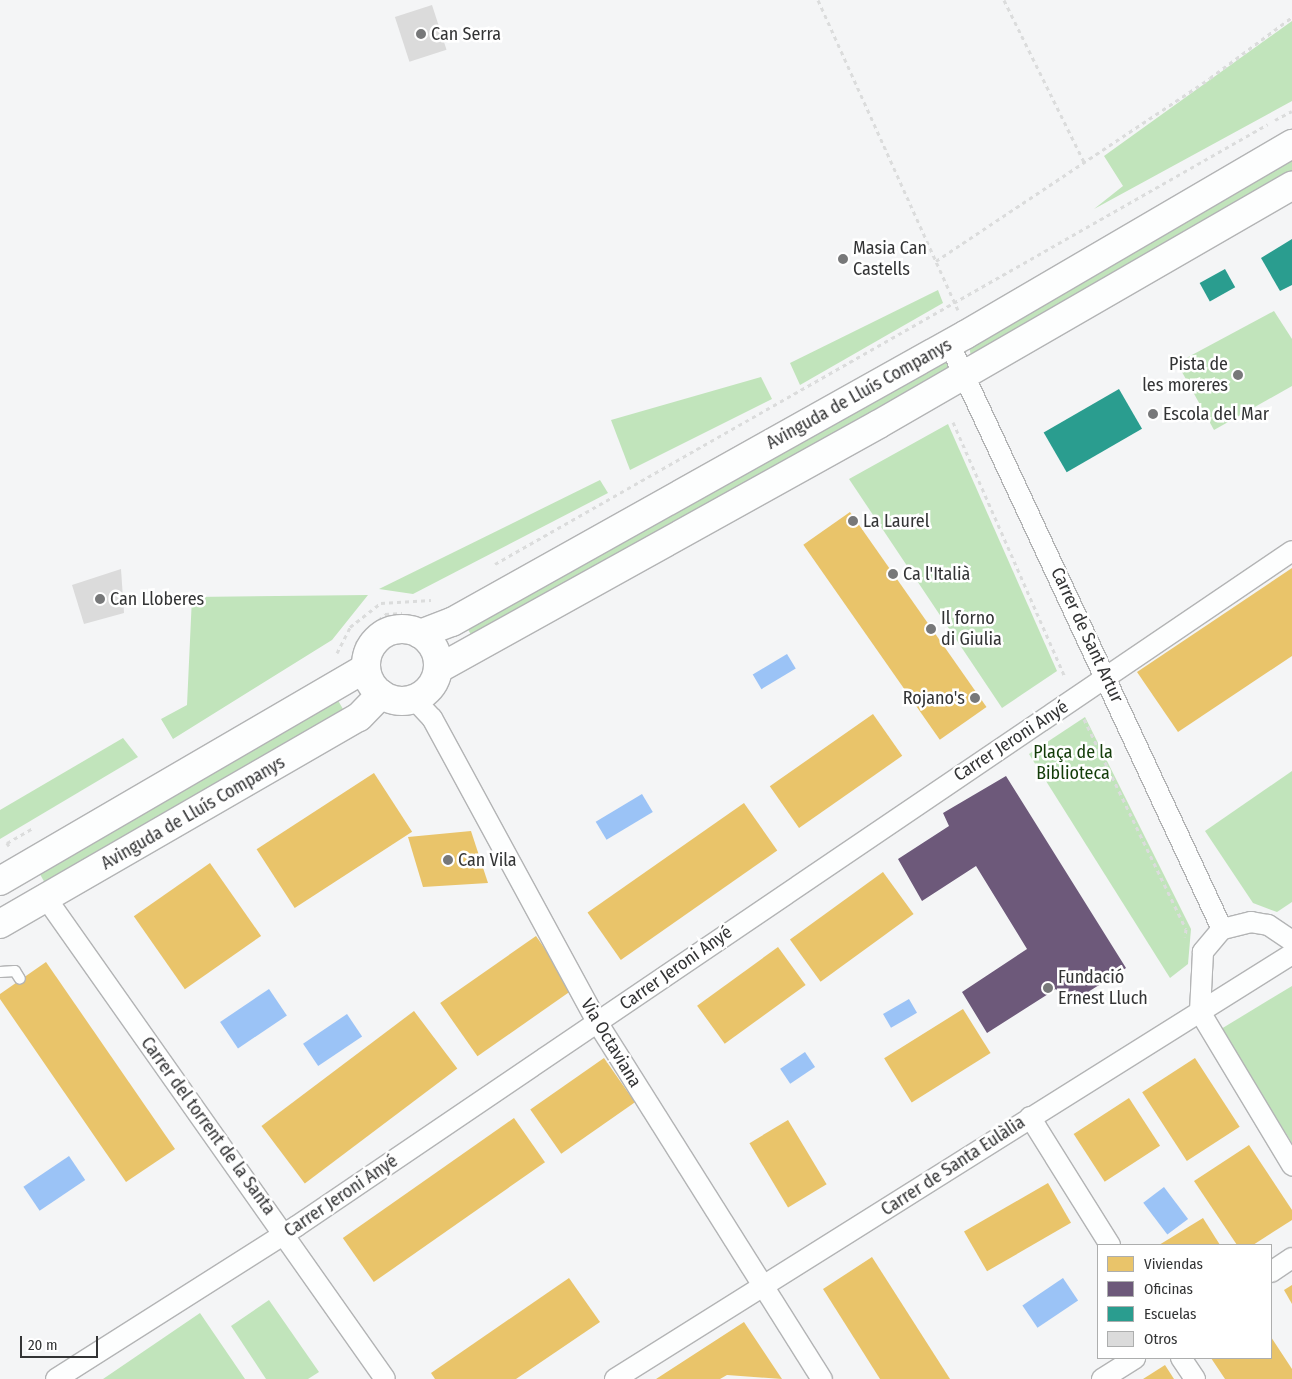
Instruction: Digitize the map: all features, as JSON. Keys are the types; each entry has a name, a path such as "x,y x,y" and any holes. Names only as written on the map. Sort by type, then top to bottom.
{"street":[{"name":"Avinguda de Lluís Companys","path":"420,634 452,622 957,339 1292,144"},
{"name":"Avinguda de Lluís Companys","path":"438,669 964,376 1292,186"},
{"name":"Carrer de Sant Artur","path":"957,339 964,376 1107,678 1222,929"},
{"name":"Carrer Jeroni Anyé","path":"56,1379 286,1234 858,841 1107,678 1292,551"},
{"path":"401,629 420,634 434,649 438,669 432,685 414,699 401,701 381,694 371,684 366,668 378,638 401,629"},
{"name":"Avinguda de Lluís Companys","path":"0,881 366,668"},
{"name":"Avinguda de Lluís Companys","path":"0,924 359,717 381,694"},
{"name":"Via Octaviana","path":"414,699 432,718 597,1022 762,1289 822,1379"},
{"name":"Carrer del torrent de la Santa","path":"46,898 286,1234 385,1379"},
{"path":"1292,941 1259,924 1222,929 1203,952 1200,1012 1292,1165"},
{"name":"Carrer de Santa Eulàlia","path":"615,1379 762,1289 1030,1116 1292,954"},
{"path":"1030,1116 1109,1244"},
{"path":"1272,1271 1292,1258"},
{"path":"1102,1379 1133,1359"},
{"path":"1182,1359 1195,1379"}],"lane":[{"path":"0,972 15,971 20,980"}],"path":[{"path":"818,0 955,302 957,339"},
{"path":"1004,0 1084,162"},
{"path":"936,261 1210,78 1292,17"},
{"path":"487,569 1292,111"},
{"path":"328,660 336,655 350,627 380,603 435,599"},
{"path":"7,843 41,824"}],"green space":[{"path":"1292,21 1292,101 1094,209 1123,186 1104,156"},
{"path":"1292,155 1292,176 972,363 968,339"},
{"path":"938,290 943,303 800,385 790,363"},
{"name":"Pista de les moreres","path":"1274,311 1292,339 1292,386 1214,430 1177,363"},
{"path":"944,353 955,375 475,642 465,624"},
{"path":"761,377 772,399 630,470 611,420"},
{"path":"948,424 1057,671 1002,708 849,479"},
{"path":"600,480 608,493 413,594 379,589"},
{"path":"368,595 332,640 173,739 161,719 187,705 192,597"},
{"path":"336,697 347,716 48,889 37,870"},
{"name":"Plaça de la Biblioteca","path":"1085,717 1191,929 1188,964 1170,978 1029,754"},
{"path":"123,738 138,757 0,839 0,810"},
{"path":"1292,771 1292,902 1277,912 1253,903 1205,831"},
{"path":"1292,986 1292,1143 1221,1029"},
{"path":"269,1300 319,1372 308,1379 266,1379 231,1326"},
{"path":"200,1313 245,1379 103,1379"}],"water":[{"path":"787,654 796,669 761,689 753,675"},
{"path":"642,794 653,812 607,840 596,822"},
{"path":"269,989 287,1016 238,1049 220,1022"},
{"path":"909,999 917,1013 891,1028 883,1014"},
{"path":"347,1014 362,1036 318,1066 303,1044"},
{"path":"805,1052 815,1067 790,1084 780,1069"},
{"path":"69,1156 85,1180 40,1211 23,1187"},
{"path":"1164,1187 1188,1219 1167,1235 1143,1203"},
{"path":"1063,1278 1078,1300 1037,1328 1022,1305"}],"building: Viviendas":[{"path":"850,512 987,707 940,740 803,545"},
{"path":"1292,568 1292,656 1178,732 1137,672"},
{"path":"873,714 902,756 799,828 770,786"},
{"path":"374,773 412,832 295,908 257,849"},
{"path":"744,803 777,851 621,960 588,913"},
{"name":"Can Vila","path":"471,831 488,883 423,887 408,837"},
{"path":"210,863 261,936 185,989 134,916"},
{"path":"883,872 914,914 821,982 790,940"},
{"path":"536,936 573,989 477,1056 440,1003"},
{"path":"778,947 806,985 725,1044 697,1006"},
{"path":"46,962 175,1149 126,1182 0,999 0,994"},
{"path":"963,1009 991,1053 912,1102 884,1058"},
{"path":"414,1011 457,1069 305,1183 261,1126"},
{"path":"604,1058 635,1102 561,1154 530,1110"},
{"path":"1195,1058 1240,1127 1187,1161 1142,1092"},
{"path":"1129,1098 1160,1146 1105,1182 1074,1134"},
{"path":"514,1118 545,1162 374,1282 343,1238"},
{"path":"788,1120 827,1184 788,1207 749,1143"},
{"path":"1249,1145 1292,1210 1292,1220 1255,1244 1236,1244 1194,1181"},
{"path":"1048,1183 1071,1223 987,1271 964,1232"},
{"path":"1203,1218 1219,1244 1161,1244"},
{"path":"872,1257 950,1379 880,1379 823,1289"},
{"path":"569,1278 600,1322 516,1379 435,1379 431,1373"},
{"path":"1292,1285 1292,1304 1284,1290"},
{"path":"744,1322 782,1379 727,1375 720,1379 656,1379"},
{"path":"1272,1339 1292,1369 1292,1379 1225,1379 1212,1359 1272,1359"},
{"path":"1165,1365 1174,1379 1143,1379"}],"building: Oficinas":[{"path":"1006,776 1126,968 1069,1004 1056,989 987,1033 962,992 1027,949 976,866 922,901 898,859 949,826 943,813"}],"building: Escuelas":[{"path":"1292,239 1292,285 1280,291 1261,258"},
{"path":"1225,269 1235,287 1210,301 1200,283"},
{"path":"1119,389 1142,429 1067,472 1044,432"}],"building: Otros":[{"name":"Can Serra","path":"432,5 447,50 409,62 395,17"},
{"name":"Can Lloberes","path":"121,569 124,613 84,624 72,585"}],"place":[{"name":"Can Serra","path":"421,34"},
{"name":"Masia Can Castells","path":"843,259"},
{"name":"Pista de les moreres","path":"1238,375"},
{"name":"Escola del Mar","path":"1153,414"},
{"name":"La Laurel","path":"853,521"},
{"name":"Ca l'Italià","path":"893,574"},
{"name":"Can Lloberes","path":"100,599"},
{"name":"Il forno di Giulia","path":"931,629"},
{"name":"Rojano's","path":"975,698"},
{"name":"Can Vila","path":"448,860"},
{"name":"Fundació Ernest Lluch","path":"1048,988"}]}
